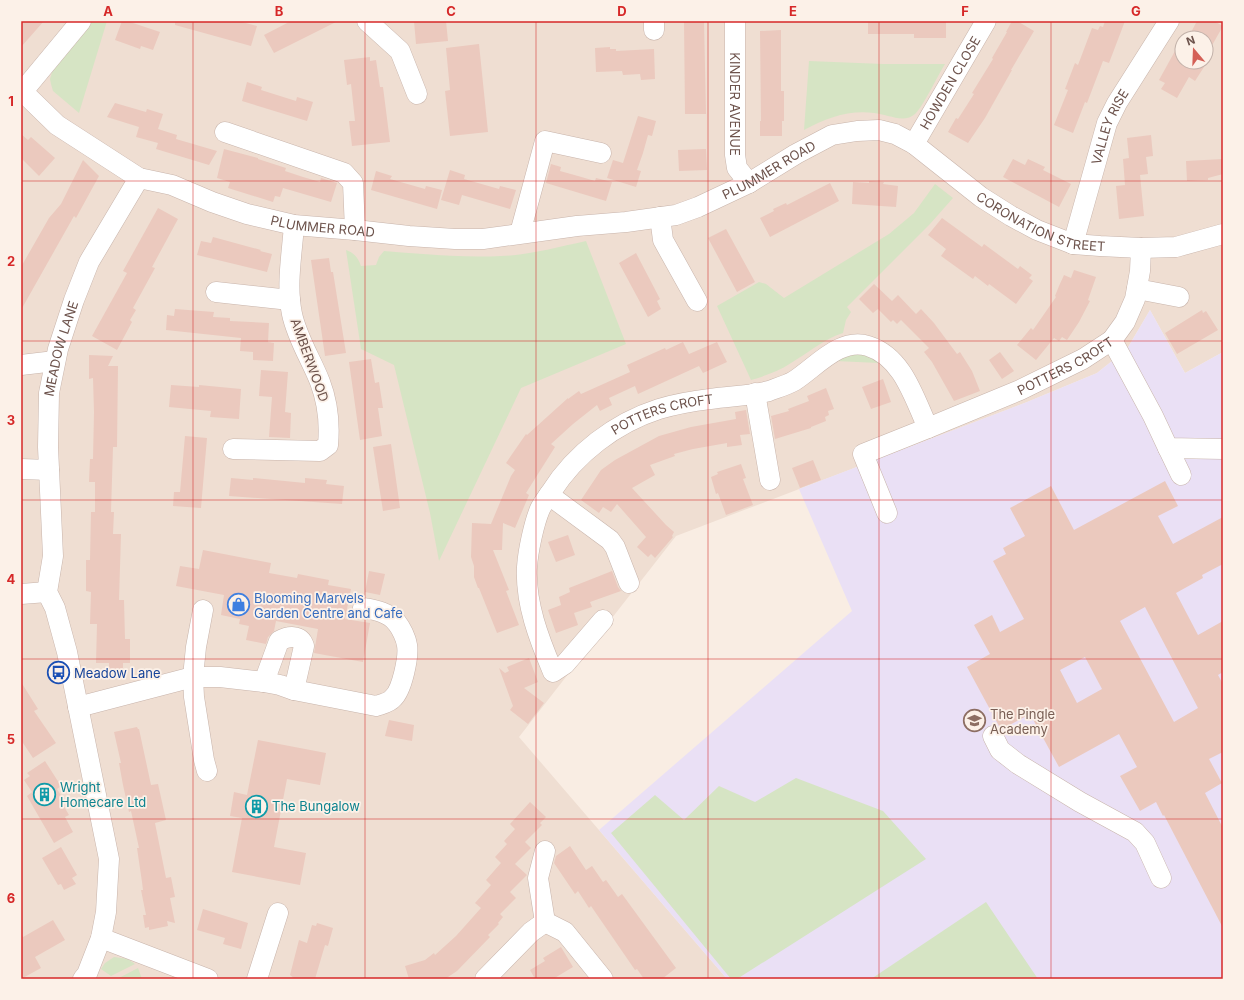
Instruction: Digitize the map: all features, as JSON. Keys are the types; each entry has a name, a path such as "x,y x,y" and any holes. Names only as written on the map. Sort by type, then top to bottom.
{"street":[{"path":"22,90 81,21"},
{"path":"367,21 400,51 417,94"},
{"name":"KINDER AVENUE","path":"735,21 735,156 737,168 749,183"},
{"name":"HOWDEN CLOSE","path":"914,144 986,21"},
{"name":"VALLEY RISE","path":"1073,244 1107,123 1117,103 1169,21"},
{"name":"PLUMMER ROAD","path":"22,90 57,125 139,178 172,185 212,202 247,214 294,225 455,239 483,238 676,215 698,207 749,183 796,154 832,135 857,131 879,130"},
{"name":"CORONATION STREET","path":"879,130 895,134 914,144 981,197 1011,216 1036,230 1073,244 1141,248 1176,247 1223,234"},
{"path":"225,132 344,173 353,183 355,230"},
{"path":"520,233 545,141 601,153"},
{"name":"MEADOW LANE","path":"47,592 53,556 49,470 49,393 55,361 74,300 89,262 139,178"},
{"path":"660,217 663,240 697,301"},
{"name":"AMBERWOOD","path":"233,449 320,451 328,445 328,412 325,396 298,333 292,315 290,300 290,270 294,225"},
{"name":"POTTERS CROFT","path":"886,514 863,454 1020,390 1083,359 1112,340 1124,322 1135,299 1140,271 1141,248"},
{"path":"1137,289 1179,297"},
{"path":"216,292 290,300"},
{"path":"1112,340 1153,416 1180,475"},
{"name":"POTTERS CROFT","path":"603,620 565,664 553,672 538,635 528,591 527,567 540,509 560,478 577,459 597,442 626,423 658,410 688,401 746,396 770,390 792,382 837,349 853,344 867,346 881,351 892,360 903,375 928,428"},
{"path":"21,365 55,361"},
{"path":"755,394 770,480"},
{"path":"1168,448 1223,449"},
{"path":"21,468 49,470"},
{"path":"549,495 610,540 615,547 629,583"},
{"path":"21,594 47,592 55,608 67,652 108,859 106,912 102,938 87,974 83,979"},
{"path":"78,707 193,676 220,677 264,682 280,685 294,690 376,706 392,700 398,693 406,660 407,645 396,622 380,611 363,608"},
{"path":"203,610 196,647 193,676 194,697 207,771"},
{"path":"264,682 279,641 285,637 295,637 302,641 304,646 294,690"},
{"path":"993,736 1000,750 1018,764 1080,802 1134,832 1145,843 1161,878"},
{"path":"545,851 538,878 545,922"},
{"path":"257,979 278,913"},
{"path":"485,979 531,932 545,922"},
{"path":"545,922 565,932 603,979"},
{"path":"102,938 208,979"}],"shaded area":[{"path":"21,21 1223,21 1223,352 1185,373 1150,310 1127,349 1097,373 1027,402 676,536 519,737 727,979 21,979"},
{"name":"The Pingle Academy","path":"1150,310 1185,373 1223,352 1223,979 727,979 599,830 852,611 799,489 1027,402 1097,373 1127,349"}],"green space":[{"path":"88,21 107,21 79,113 53,91 50,79 53,69"},
{"path":"809,61 883,64 945,64 922,105 911,117 895,118 864,112 846,114 821,122 804,130"},
{"path":"935,184 953,198 930,224 847,307 851,312 846,320 843,333 823,342 782,368 751,380 717,306 759,282 766,284 784,298 889,234 914,213"},
{"path":"586,241 626,344 521,388 439,561 430,513 394,365 361,349 346,250 351,252 359,260 361,266 376,265 379,257 384,251 457,256 501,256 533,252"},
{"path":"850,350 883,362 835,361"},
{"path":"796,778 883,811 926,859 737,979 731,979 611,833 655,795 684,820 719,786 755,802"},
{"path":"986,902 1038,979 871,979"},
{"path":"114,957 128,959 135,964 111,976 101,969 105,963"},
{"path":"138,968 142,979 117,979"}],"building":[{"path":"21,21 44,21 21,47"},
{"path":"122,21 127,21 160,32 153,50 141,46 140,49 115,40"},
{"path":"175,21 238,21 257,26 251,46 175,25"},
{"path":"291,21 338,21 274,53 264,35"},
{"path":"414,21 446,21 448,41 416,44"},
{"path":"684,21 704,21 706,114 685,114"},
{"path":"868,21 946,21 946,38 914,38 914,34 868,34"},
{"path":"1012,21 1017,21 1034,31 985,118 968,143 948,132 956,118 958,119 974,94 972,93 993,59 992,58"},
{"path":"1105,21 1125,21 1109,63 1103,61 1087,103 1085,102 1073,133 1054,125 1068,90 1065,89 1075,63 1078,65 1092,28 1098,30 1100,26 1103,27"},
{"path":"1197,21 1214,21 1223,26 1214,42 1214,30 1192,30"},
{"path":"781,30 781,91 784,91 784,121 782,121 782,136 760,136 760,31"},
{"path":"479,44 488,132 450,136 445,91 450,90 446,48"},
{"path":"610,47 610,49 616,49 616,51 654,49 655,79 641,80 640,74 623,75 622,71 596,72 595,48"},
{"path":"1174,53 1174,70 1202,70 1195,81 1189,77 1177,98 1161,89 1165,83 1159,80"},
{"path":"370,57 370,61 376,60 380,87 383,87 390,142 352,146 349,121 355,121 351,84 347,85 344,60"},
{"path":"247,82 262,87 261,90 296,101 297,97 313,102 307,121 242,101"},
{"path":"115,103 146,112 147,109 163,114 158,129 177,135 176,139 217,151 209,165 156,149 158,143 136,137 139,127 107,117"},
{"path":"638,116 656,121 652,136 648,135 637,170 641,171 636,187 607,178 613,160 623,163"},
{"path":"21,134 28,140 31,137 55,158 39,176 21,158"},
{"path":"1151,135 1153,156 1146,157 1148,174 1140,175 1144,216 1119,219 1116,186 1125,185 1123,159 1129,158 1127,138"},
{"path":"224,149 258,158 286,168 285,171 303,177 320,182 321,178 337,183 331,202 283,188 280,197 275,196 273,202 228,188 230,182 217,178"},
{"path":"706,149 707,170 679,171 678,150"},
{"path":"1013,159 1025,165 1028,159 1045,167 1043,170 1071,184 1059,207 1003,177"},
{"path":"1223,159 1223,174 1208,178 1208,180 1187,181 1186,161"},
{"path":"83,160 99,176 76,218 74,216 21,310 21,267 49,218 61,204"},
{"path":"551,164 561,167 560,171 595,181 596,178 612,182 606,201 546,183"},
{"path":"450,170 465,175 464,179 499,189 500,186 516,190 510,209 462,195 459,205 441,200"},
{"path":"376,171 392,176 390,179 425,189 426,186 442,190 437,209 371,190"},
{"path":"869,181 884,182 883,184 898,186 896,207 852,204 853,182 869,183"},
{"path":"830,183 839,201 770,237 760,218 774,211 773,209 786,203 787,205"},
{"path":"158,208 178,219 152,267 155,268 133,308 136,310 130,320 132,322 117,350 92,336 127,273 123,271"},
{"path":"942,218 982,247 984,244 1018,269 1020,266 1032,275 1029,278 1033,281 1016,304 989,284 988,286 975,276 973,279 941,256 946,249 928,235"},
{"path":"726,229 755,282 737,292 708,238"},
{"path":"213,237 272,254 267,272 197,255 201,241 211,243"},
{"path":"636,253 660,299 657,301 661,309 648,317 619,263"},
{"path":"329,258 331,272 333,272 346,353 325,356 311,260"},
{"path":"1074,270 1096,277 1088,300 1090,301 1067,340 1062,337 1059,341 1054,338 1036,360 1017,345 1031,328 1033,330 1056,297 1055,296 1064,275 1071,278"},
{"path":"874,284 892,301 898,295 916,314 921,309 934,323 957,354 960,352 972,371 980,391 954,401 932,362 924,352 929,348 901,320 897,324 893,320 891,322 878,309 873,313 859,299"},
{"path":"175,309 214,312 213,317 230,318 230,321 269,323 268,342 274,343 273,361 253,360 253,352 240,351 241,338 166,330 167,315 174,316"},
{"path":"1202,310 1203,313 1206,311 1218,330 1177,354 1165,333"},
{"path":"683,342 689,354 717,342 727,362 703,373 699,366 638,394 635,386 609,398 612,405 600,411 597,405 551,444 555,447 526,493 529,495 515,528 503,523 502,550 493,550 509,590 506,591 519,625 497,633 474,577 474,566 471,557 472,523 491,524 511,476 515,470 506,463 526,434 527,435 568,398 579,391 581,394 630,372 627,365 665,348 666,350"},
{"path":"1000,352 1014,371 1002,379 989,360"},
{"path":"89,355 113,356 108,366 118,366 117,447 113,447 111,512 114,512 113,534 121,534 119,600 124,600 125,639 130,639 130,663 123,663 123,671 109,671 109,663 96,663 97,624 90,624 91,592 86,591 86,560 90,560 91,512 95,512 95,482 89,482 90,459 93,459 94,412 93,378 89,379"},
{"path":"371,359 375,383 379,382 383,408 378,408 382,436 360,440 349,362"},
{"path":"261,370 288,372 285,412 291,413 290,438 269,437 272,397 259,396"},
{"path":"883,379 891,402 871,409 862,387"},
{"path":"171,385 199,387 199,385 241,389 239,419 210,417 211,411 169,407"},
{"path":"826,388 834,409 828,411 829,415 825,417 826,421 811,428 775,439 771,416 789,411 788,409 809,401 807,396"},
{"path":"746,410 750,434 740,435 742,445 727,447 727,443 674,454 675,456 650,465 655,475 632,488 674,532 673,537 655,558 651,554 648,557 637,547 646,537 617,504 611,512 603,507 599,513 581,500 601,470 615,460 659,436 691,427 736,419 735,412"},
{"path":"185,436 207,438 201,508 173,506 174,492 180,492"},
{"path":"391,444 400,508 383,511 373,447"},
{"path":"813,460 821,480 800,488 792,468"},
{"path":"741,464 746,478 743,479 753,505 726,515 718,493 716,494 711,477 718,474 717,472"},
{"path":"231,478 253,480 253,478 305,483 305,478 327,480 326,484 344,486 342,504 229,496"},
{"path":"1165,481 1178,506 1158,516 1173,544 1223,517 1223,564 1202,575 1203,578 1176,593 1198,635 1223,621 1223,672 1218,675 1223,684 1223,752 1209,759 1222,783 1205,793 1223,828 1223,928 1156,802 1140,811 1120,776 1137,767 1119,734 1059,767 1030,714 1002,729 999,726 967,667 990,654 974,625 992,615 1000,632 1024,619 993,561 1006,554 1003,548 1025,536 1010,508 1051,486 1074,530","holes":["1145,607 1198,708 1174,722 1120,621","1085,657 1102,689 1077,703 1060,670"]},
{"path":"568,535 575,555 556,562 548,542"},
{"path":"203,550 271,563 269,573 297,578 298,574 329,580 328,585 351,589 345,619 370,623 363,662 314,653 318,629 276,621 274,631 268,637 266,644 246,640 249,626 239,624 240,619 221,615 224,595 176,586 180,566 199,569"},
{"path":"369,571 385,574 380,595 365,592"},
{"path":"612,571 621,591 590,602 592,607 574,613 578,625 556,633 548,610 561,605 559,597 570,592 569,588"},
{"path":"529,658 538,682 524,688 544,703 528,724 510,710 513,706 499,668 505,673 509,671 507,667"},
{"path":"21,682 38,709 34,711 56,743 33,758 21,740"},
{"path":"389,720 414,725 412,741 385,736"},
{"path":"137,727 139,729 151,785 158,784 166,820 155,823 166,878 171,877 175,897 170,898 175,923 167,921 168,926 149,930 149,927 145,928 143,915 146,915 141,890 143,890 137,848 139,848 131,811 129,812 123,785 119,763 121,763 114,732"},
{"name":"The Bungalow","path":"258,740 326,753 320,785 287,779 274,847 306,853 300,885 232,872 242,818 230,816 234,792 247,795"},
{"path":"45,761 61,786 57,789 62,797 59,798 69,815 65,817 73,832 54,843 27,796 32,792 24,780 30,776 27,773"},
{"path":"530,802 546,817 540,823 542,825 525,842 531,848 515,864 527,875 510,892 516,898 500,914 503,917 498,923 499,924 488,935 490,937 457,971 445,979 409,979 405,966 425,960 434,953 435,955 456,936 481,908 475,903 491,885 486,880 501,863 495,857 507,844 504,841 515,829 510,824"},
{"path":"570,846 586,870 592,866 603,882 606,880 618,897 622,894 676,968 662,979 644,979 637,969 635,970 591,906 589,908 578,891 575,894 554,863 556,856"},
{"path":"61,847 77,875 72,878 76,884 64,890 61,884 58,885 42,858"},
{"path":"203,909 248,923 241,949 223,944 225,938 197,930"},
{"path":"53,920 65,940 35,957 41,968 21,979 21,933 23,937"},
{"path":"317,923 333,928 328,946 325,945 315,979 295,979 290,975 299,940 307,943 312,925 316,926"},
{"path":"561,947 573,967 553,979 535,979 530,970 545,961 543,958"}],"place":[{"name":"Blooming Marvels Garden Centre and Cafe","path":"238,605"},
{"name":"Meadow Lane","path":"59,673"},
{"name":"The Pingle Academy","path":"974,721"},
{"name":"Wright Homecare Ltd","path":"45,794"},
{"name":"The Bungalow","path":"257,806"}]}
